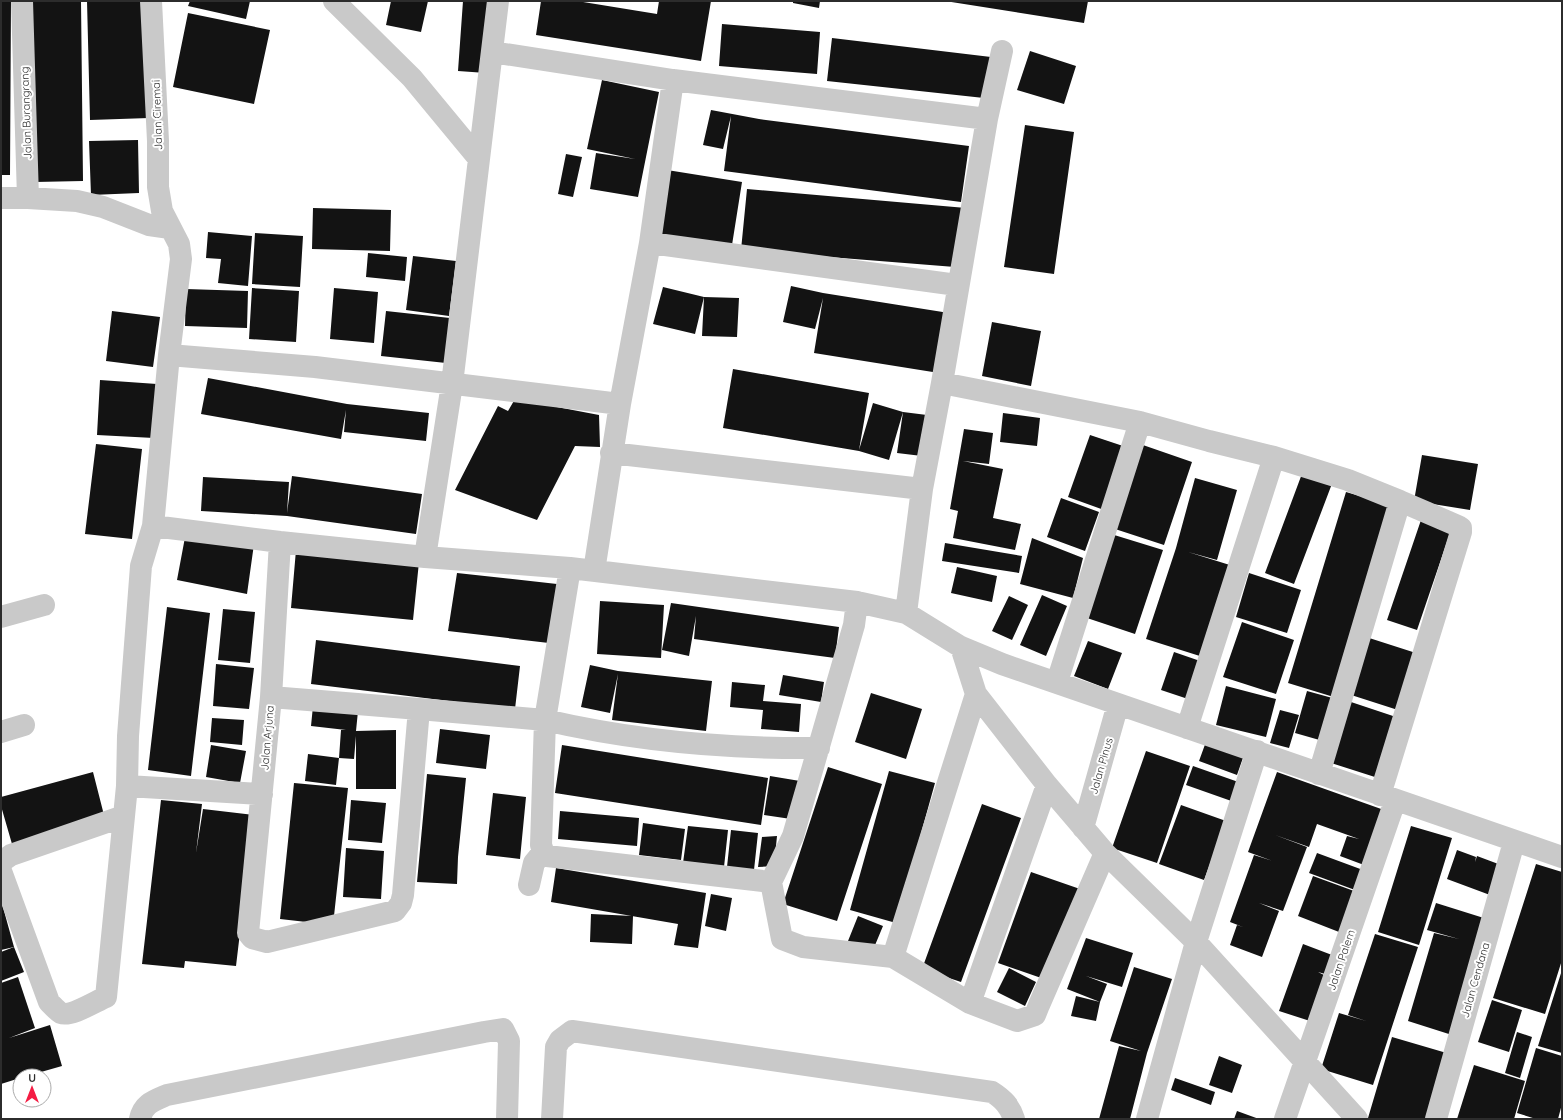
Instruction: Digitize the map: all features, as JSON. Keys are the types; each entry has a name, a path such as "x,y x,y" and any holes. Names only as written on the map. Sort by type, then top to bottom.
{"street":[{"name":"Jalan Burangrang","path":"22,1 28,198"},
{"name":"Jalan Ciremai","path":"1,871 50,1002 56,1010 63,1014 74,1012 106,996 127,786 128,736 141,566 153,526 169,355 181,259 179,244 162,211 158,187 158,141 151,1"},
{"path":"425,557 452,384 498,1"},
{"path":"340,4 412,78 478,159"},
{"path":"906,613 922,489 987,119 1002,51"},
{"path":"492,52 673,80 987,119"},
{"path":"594,571 611,452 650,243 673,80"},
{"path":"1,198 77,201 103,207 149,225 170,228"},
{"path":"650,243 957,285"},
{"path":"169,355 315,367 620,404"},
{"name":"Jalan Palem","path":"942,382 1140,422 1274,457 1348,480 1461,528 1388,798 1305,1064 1286,1119"},
{"path":"1057,682 1140,422"},
{"path":"611,452 922,489"},
{"path":"1186,728 1274,457"},
{"path":"1319,774 1400,501"},
{"path":"153,526 280,542 425,557 570,568 857,602 906,613 961,647 1186,728 1257,751 1514,842 1562,857"},
{"name":"Jalan Arjuna","path":"280,542 271,697 248,933 252,938 266,942 395,911 401,903 404,895 419,709"},
{"path":"570,568 546,720 541,845 543,852 547,856 771,882"},
{"path":"857,602 854,625 793,836 771,882 782,939 803,947 893,957 970,1003 1017,1021 1035,1015 1105,853"},
{"path":"1,617 44,605"},
{"path":"961,647 976,694 1046,785 1105,853 1196,942 1305,1064 1357,1119"},
{"path":"893,957 976,694"},
{"path":"271,697 546,720 598,732 679,742 777,749 819,748"},
{"name":"Jalan Pinus","path":"1083,828 1118,704"},
{"path":"1,732 24,725"},
{"path":"1147,1119 1196,942 1257,751"},
{"path":"970,1003 1046,785"},
{"path":"127,786 262,794"},
{"path":"1,862 11,855 124,816"},
{"name":"Jalan Cendana","path":"1436,1119 1514,842"},
{"path":"529,885 534,862 543,852"},
{"path":"140,1119 142,1111 150,1102 167,1096 484,1032 503,1030 510,1041 507,1119"},
{"path":"552,1119 556,1047 560,1040 572,1031 992,1092 1001,1098 1010,1109 1014,1119"}],"building":[{"path":"1,1 11,1 10,175 1,175"},
{"path":"31,1 81,1 83,181 35,182"},
{"path":"87,1 147,1 149,118 90,120"},
{"path":"190,1 250,1 246,19 188,6"},
{"path":"391,1 428,1 421,32 386,25"},
{"path":"463,1 491,1 486,73 458,71"},
{"path":"541,1 577,1 657,14 659,1 711,1 701,61 536,35"},
{"path":"793,1 820,1 819,8 793,3"},
{"path":"945,1 1088,1 1084,23"},
{"path":"188,13 270,30 254,104 173,87"},
{"path":"722,24 820,32 817,74 719,66"},
{"path":"832,38 991,57 984,98 827,81"},
{"path":"1030,51 1076,66 1064,104 1017,90"},
{"path":"602,80 659,92 638,197 590,189 596,153 635,159 587,149"},
{"path":"711,110 759,119 969,146 961,202 724,171 731,116 723,149 703,145"},
{"path":"1025,125 1074,132 1054,274 1004,267"},
{"path":"138,140 139,193 91,195 89,141"},
{"path":"566,154 582,157 573,197 558,194"},
{"path":"667,170 742,182 732,245 658,234"},
{"path":"747,189 966,208 955,267 741,250"},
{"path":"313,208 391,210 390,251 312,249"},
{"path":"208,232 252,236 248,286 218,283 221,259 206,258"},
{"path":"255,233 303,236 300,287 252,284"},
{"path":"368,253 407,257 405,281 366,277"},
{"path":"413,256 456,261 449,316 406,310"},
{"path":"791,286 823,293 949,313 939,373 814,353 823,298 815,329 783,322"},
{"path":"663,287 704,297 695,334 653,324"},
{"path":"252,288 299,291 296,342 249,339"},
{"path":"334,288 378,292 374,343 330,339"},
{"path":"186,289 248,291 247,328 185,326"},
{"path":"704,297 739,298 737,337 702,336"},
{"path":"112,311 160,317 153,367 106,361"},
{"path":"386,311 450,318 446,363 381,356"},
{"path":"992,322 1041,331 1031,386 982,376"},
{"path":"733,369 869,393 859,450 873,403 903,412 889,460 859,451 723,428"},
{"path":"208,378 347,404 429,413 426,441 344,432 346,410 341,439 201,414"},
{"path":"100,380 157,384 154,438 97,435"},
{"path":"515,399 599,415 600,447 575,446 537,520 455,490 498,406 508,411"},
{"path":"903,412 927,415 922,456 897,453"},
{"path":"1003,413 1040,418 1037,446 1000,442"},
{"path":"964,429 993,433 989,464 963,461 1003,469 993,518 1021,524 1015,550 953,538 958,511 950,509"},
{"path":"1090,435 1126,447 1104,510 1068,497"},
{"path":"96,444 142,449 132,539 85,534"},
{"path":"1140,444 1192,462 1164,545 1112,528"},
{"path":"1422,455 1478,464 1470,510 1414,501"},
{"path":"1303,471 1333,481 1294,584 1265,573"},
{"path":"292,476 422,494 416,534 287,516 201,511 203,477 289,482 287,513"},
{"path":"1195,478 1237,490 1217,560 1188,552 1233,566 1203,657 1146,639 1176,548"},
{"path":"1346,492 1394,506 1337,698 1288,683"},
{"path":"1061,498 1099,512 1085,551 1047,537"},
{"path":"1421,520 1451,530 1417,630 1387,620"},
{"path":"186,532 254,544 247,594 177,580"},
{"path":"1111,534 1163,550 1135,634 1084,617"},
{"path":"1032,538 1083,558 1073,598 1020,584"},
{"path":"945,543 1022,556 1019,573 942,561"},
{"path":"296,550 419,562 413,620 291,608"},
{"path":"957,567 997,576 992,602 951,593"},
{"path":"457,573 557,584 549,643 448,631"},
{"path":"1249,573 1301,590 1287,633 1236,617"},
{"path":"1042,595 1067,606 1046,656 1020,645"},
{"path":"1009,596 1028,605 1012,640 992,631"},
{"path":"600,601 664,605 661,658 597,654"},
{"path":"671,603 839,627 835,658 694,639 696,616 689,656 662,650"},
{"path":"167,607 210,613 191,776 148,770"},
{"path":"223,609 255,612 250,663 218,660"},
{"path":"1242,622 1294,640 1276,694 1223,677"},
{"path":"1363,636 1419,654 1401,711 1345,693"},
{"path":"316,640 520,666 515,709 311,684"},
{"path":"1088,641 1122,653 1108,689 1074,676"},
{"path":"1174,652 1203,662 1191,700 1161,690"},
{"path":"216,664 254,668 249,709 213,706"},
{"path":"590,665 618,671 712,681 706,731 612,720 618,674 610,713 581,707"},
{"path":"783,675 824,682 821,702 779,695"},
{"path":"732,682 765,685 763,701 801,704 799,732 761,729 763,710 730,707"},
{"path":"1226,686 1276,699 1266,737 1216,725"},
{"path":"1307,691 1336,699 1323,741 1295,733"},
{"path":"871,693 922,709 906,759 855,742"},
{"path":"1348,701 1399,718 1378,778 1328,762"},
{"path":"313,706 358,711 356,731 396,730 396,789 356,789 356,736 354,759 339,758 341,730 346,730 311,726"},
{"path":"1280,710 1299,715 1289,748 1270,743"},
{"path":"212,718 244,720 242,745 210,742"},
{"path":"440,729 490,735 486,769 436,763"},
{"path":"1207,739 1245,752 1237,775 1199,761"},
{"path":"211,745 246,751 240,783 206,777"},
{"path":"562,745 768,778 761,825 555,793"},
{"path":"1146,751 1190,766 1157,863 1112,848"},
{"path":"308,754 339,758 336,785 305,781"},
{"path":"1193,766 1244,784 1237,803 1186,785"},
{"path":"828,767 882,784 837,921 783,904"},
{"path":"889,771 935,783 896,923 850,910"},
{"path":"93,772 105,819 12,844 1,806 1,797"},
{"path":"1277,772 1384,810 1364,865 1340,856 1347,836 1359,839 1317,824 1309,847 1275,835 1307,847 1283,911 1259,903 1279,911 1262,957 1230,945 1237,925 1243,927 1230,922 1254,855 1273,861 1248,852"},
{"path":"427,774 466,778 458,857 457,884 417,882"},
{"path":"770,776 800,781 791,819 764,815"},
{"path":"294,783 348,788 333,925 280,919"},
{"path":"493,793 526,797 520,859 486,855"},
{"path":"161,800 202,804 196,853 203,809 254,815 236,966 185,961 184,968 142,964"},
{"path":"351,800 386,803 382,843 348,840"},
{"path":"982,804 1021,818 961,982 922,969"},
{"path":"1181,805 1226,821 1204,880 1159,864"},
{"path":"560,811 639,818 637,846 558,839"},
{"path":"643,823 685,829 681,860 639,855"},
{"path":"688,826 728,830 724,867 683,863"},
{"path":"1411,826 1452,838 1419,945 1378,932"},
{"path":"731,830 758,833 754,870 727,867"},
{"path":"777,836 774,866 758,867 762,837"},
{"path":"346,848 384,851 381,899 343,897"},
{"path":"1457,850 1476,857 1475,862 1477,856 1501,865 1490,895 1447,879"},
{"path":"1317,853 1363,870 1355,890 1309,873"},
{"path":"1536,864 1562,872 1562,960 1545,1014 1493,998"},
{"path":"556,868 706,893 698,948 674,945 678,924 551,902"},
{"path":"1031,872 1080,889 1047,980 998,963"},
{"path":"1313,876 1354,891 1339,932 1298,916"},
{"path":"711,894 732,898 726,931 705,926"},
{"path":"1,900 14,947 1,950"},
{"path":"1436,903 1487,919 1452,1035 1408,1021 1434,933 1459,939 1427,930"},
{"path":"591,914 633,916 632,944 590,942"},
{"path":"858,916 883,926 873,950 848,941"},
{"path":"1375,934 1418,947 1373,1085 1321,1069 1339,1013 1366,1021 1348,1015"},
{"path":"1086,938 1133,953 1122,987 1086,976 1107,984 1100,1002 1067,989"},
{"path":"1303,944 1332,955 1325,974 1318,972 1324,975 1310,1021 1279,1011"},
{"path":"14,947 24,972 1,981 1,952"},
{"path":"1134,967 1172,979 1147,1053 1130,1119 1099,1119 1119,1046 1141,1051 1110,1041"},
{"path":"1009,968 1036,982 1025,1006 997,992"},
{"path":"1562,970 1562,1053 1538,1046"},
{"path":"18,977 35,1028 9,1038 50,1025 62,1066 52,1069 12,1068 12,1081 1,1084 1,983"},
{"path":"1076,996 1100,1002 1096,1021 1071,1016"},
{"path":"1492,1000 1522,1010 1509,1052 1478,1042"},
{"path":"1517,1032 1532,1037 1520,1078 1505,1073"},
{"path":"1392,1037 1450,1054 1432,1119 1368,1118"},
{"path":"1536,1048 1562,1056 1562,1104 1558,1119 1536,1119 1517,1113"},
{"path":"1219,1056 1242,1065 1232,1093 1209,1085"},
{"path":"1474,1065 1525,1081 1514,1119 1457,1119"},
{"path":"1175,1078 1215,1092 1211,1105 1171,1090"},
{"path":"1237,1111 1259,1119 1234,1119"}]}
